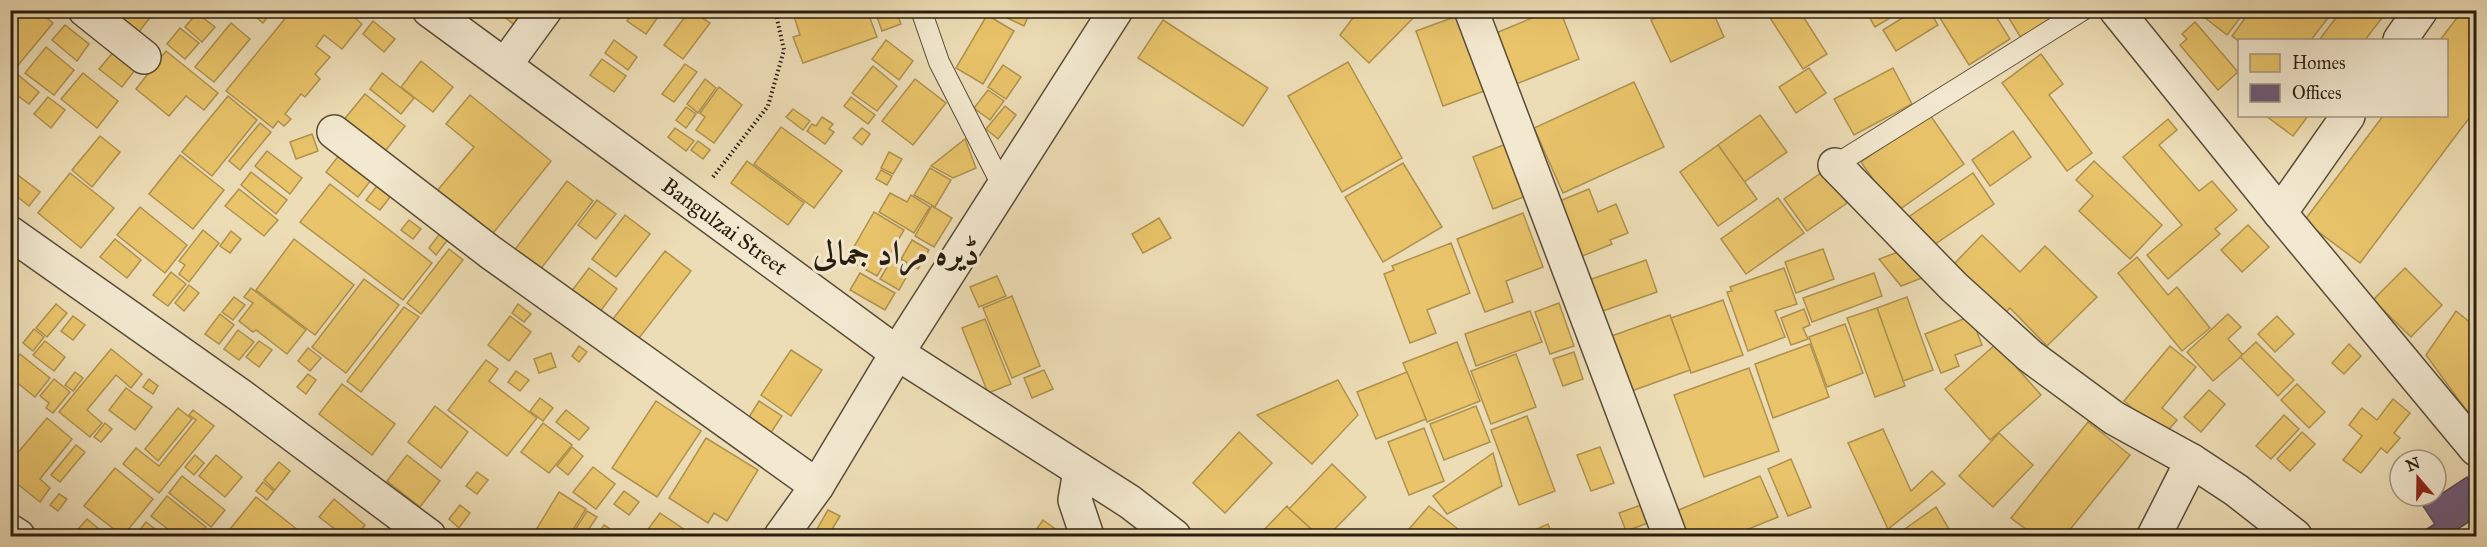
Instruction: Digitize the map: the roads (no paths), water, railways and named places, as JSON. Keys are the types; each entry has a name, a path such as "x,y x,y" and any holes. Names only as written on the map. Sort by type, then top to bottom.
{"street":[{"path":"85,10 144,57"},
{"name":"Bangulzai Street","path":"429,10 897,353 1130,502 1174,537"},
{"path":"505,65 545,10"},
{"path":"782,537 817,486 897,353 1116,10"},
{"path":"1471,10 1671,537"},
{"path":"2116,10 2280,213 2476,449"},
{"path":"2401,39 2421,10"},
{"path":"2280,213 2347,117"},
{"path":"334,132 490,252 817,486"},
{"path":"1835,165 1954,287 2030,356 2114,417 2192,461 2236,490 2295,537"},
{"path":"10,233 242,396 429,537"},
{"path":"2154,537 2192,461"},
{"path":"1080,471 1075,500 1087,537"},
{"path":"10,531 18,537"}],"lane":[{"path":"921,10 939,62 1003,187"},
{"path":"1835,165 2083,10"}],"district":[{"name":"ڈیرہ مراد جمالی","path":"896,252"}]}
